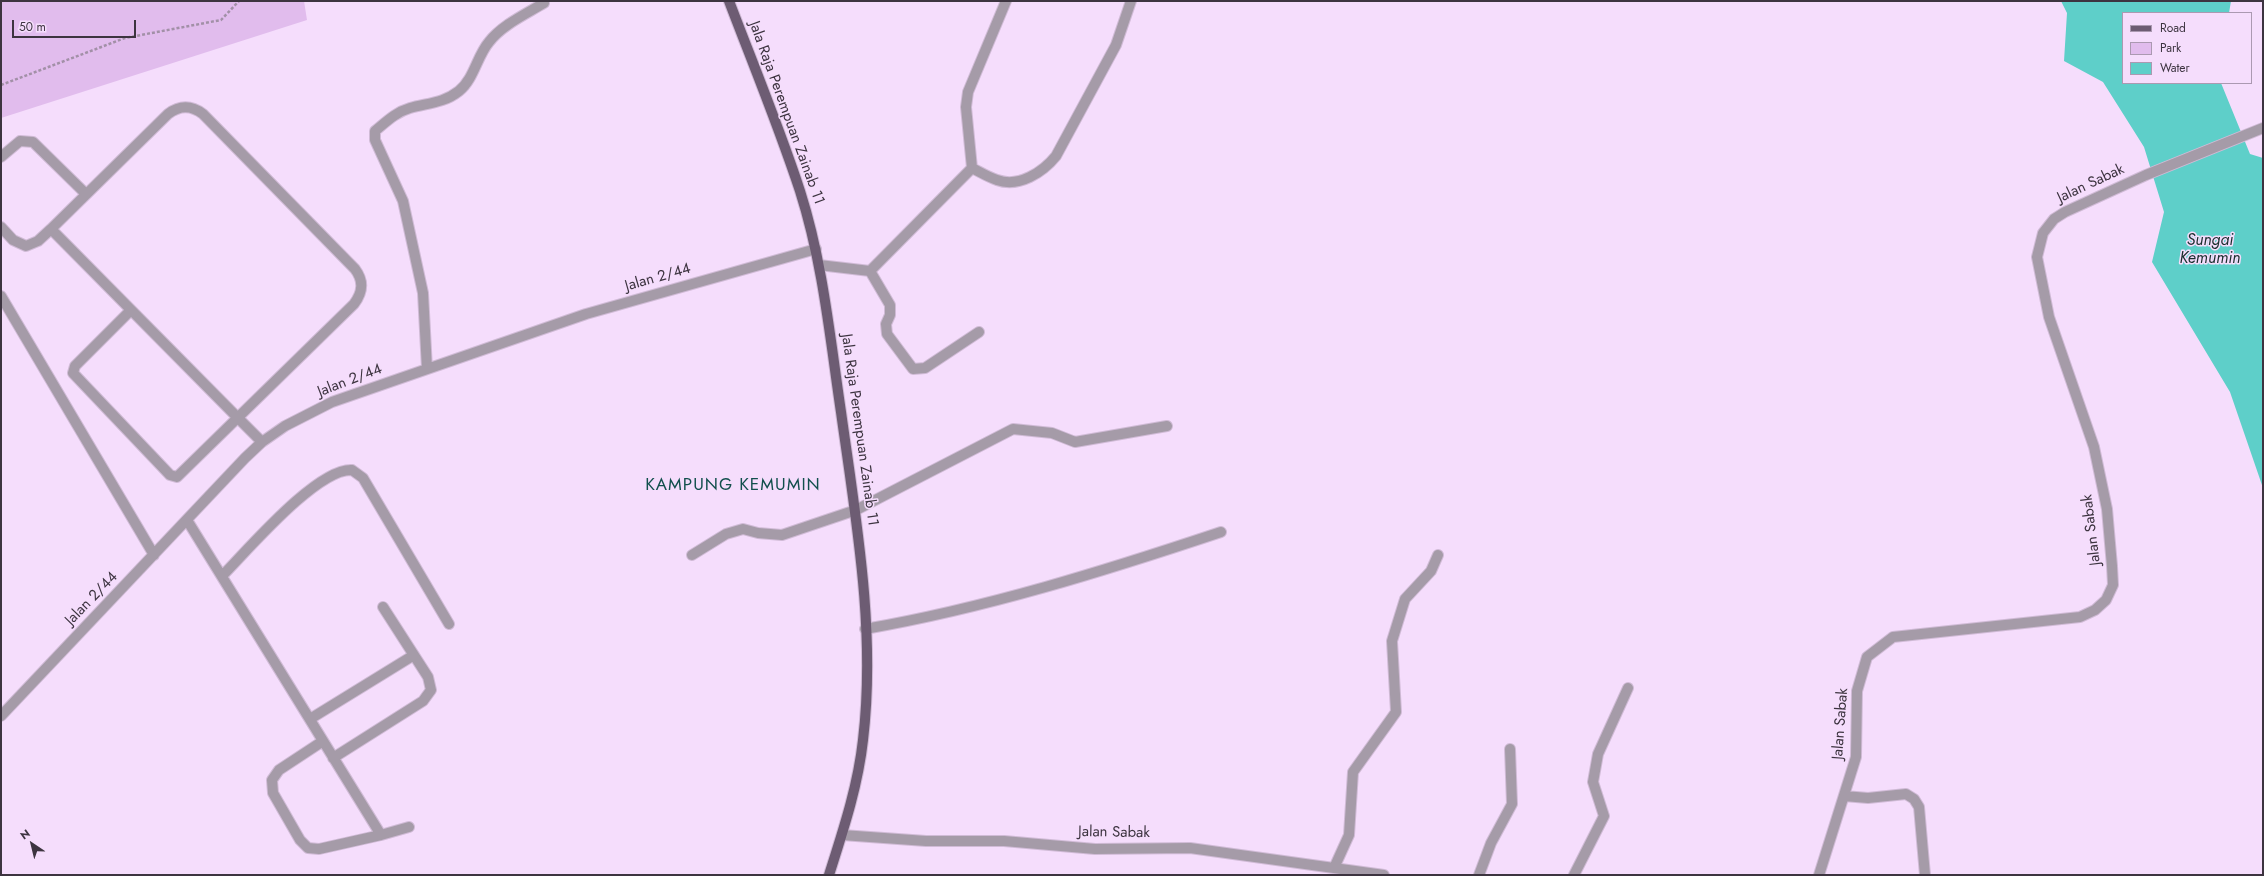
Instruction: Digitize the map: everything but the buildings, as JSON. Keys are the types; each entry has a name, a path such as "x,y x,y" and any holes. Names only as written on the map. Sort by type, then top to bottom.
{"main road":[{"name":"Jala Raja Perempuan Zainab 11","path":"729,1 800,191 816,249 856,510 862,565 865,629 866,692 863,740 858,771 842,835 829,875"}],"street":[{"path":"972,168 966,107 968,92 1006,1"},
{"path":"972,168 998,181 1011,182 1027,179 1046,169 1056,156 1116,45 1131,1"},
{"path":"427,369 423,293 402,201 374,140 375,131 391,117 409,108 436,103 461,90 470,78 488,42 506,27 544,3"},
{"path":"1,227 13,240 26,246 38,241 168,114 174,109 189,107 203,114 360,275 362,290 354,304 177,477 170,475 73,373 75,366 131,310"},
{"name":"Jalan Sabak","path":"1819,875 1856,757 1857,691 1867,657 1888,640 1896,636 2080,617 2095,610 2106,600 2113,585 2107,509 2094,447 2049,317 2038,258 2043,233 2054,219 2146,175 2260,129"},
{"path":"1,157 20,142 33,142 86,194"},
{"path":"870,271 972,168"},
{"path":"51,229 262,442"},
{"name":"Jalan 2/44","path":"1,716 262,442 285,426 332,402 586,314 816,249"},
{"path":"819,265 870,271"},
{"path":"870,271 890,305 890,315 886,324 887,334 913,369 925,368 979,332"},
{"path":"1,296 154,555"},
{"path":"692,555 726,534 743,529 758,533 782,535 856,510 1014,429 1052,433 1075,442 1167,426"},
{"path":"222,576 306,491 339,472 352,470 362,478 449,624"},
{"path":"187,520 381,835"},
{"path":"865,629 909,622 1021,593 1126,564 1221,532"},
{"path":"1334,868 1349,835 1353,772 1396,712 1392,641 1403,605 1407,596 1431,571 1438,555"},
{"path":"333,758 428,696 431,683 383,607"},
{"path":"310,719 414,655"},
{"path":"1574,875 1604,816 1593,782 1598,754 1628,688"},
{"path":"323,741 279,770 272,780 273,793 300,840 308,848 319,849 409,827"},
{"path":"1479,875 1491,843 1512,804 1510,749"},
{"path":"1844,796 1868,798 1906,794 1914,799 1919,807 1925,875"},
{"name":"Jalan Sabak","path":"842,835 926,841 1004,842 1095,849 1190,848 1384,875"}],"path":[{"path":"1,85 125,38 221,20 239,1"}],"green space":[{"path":"1,1 304,1 307,20 1,118"}],"water":[{"name":"Sungai Kemumin","path":"2061,1 2231,1 2229,12 2122,12 2122,84 2221,84 2250,154 2263,158 2263,488 2230,392 2152,262 2164,212 2144,147 2103,82 2064,61 2067,13"}],"district":[{"name":"KAMPUNG KEMUMIN","path":"733,486"}]}
